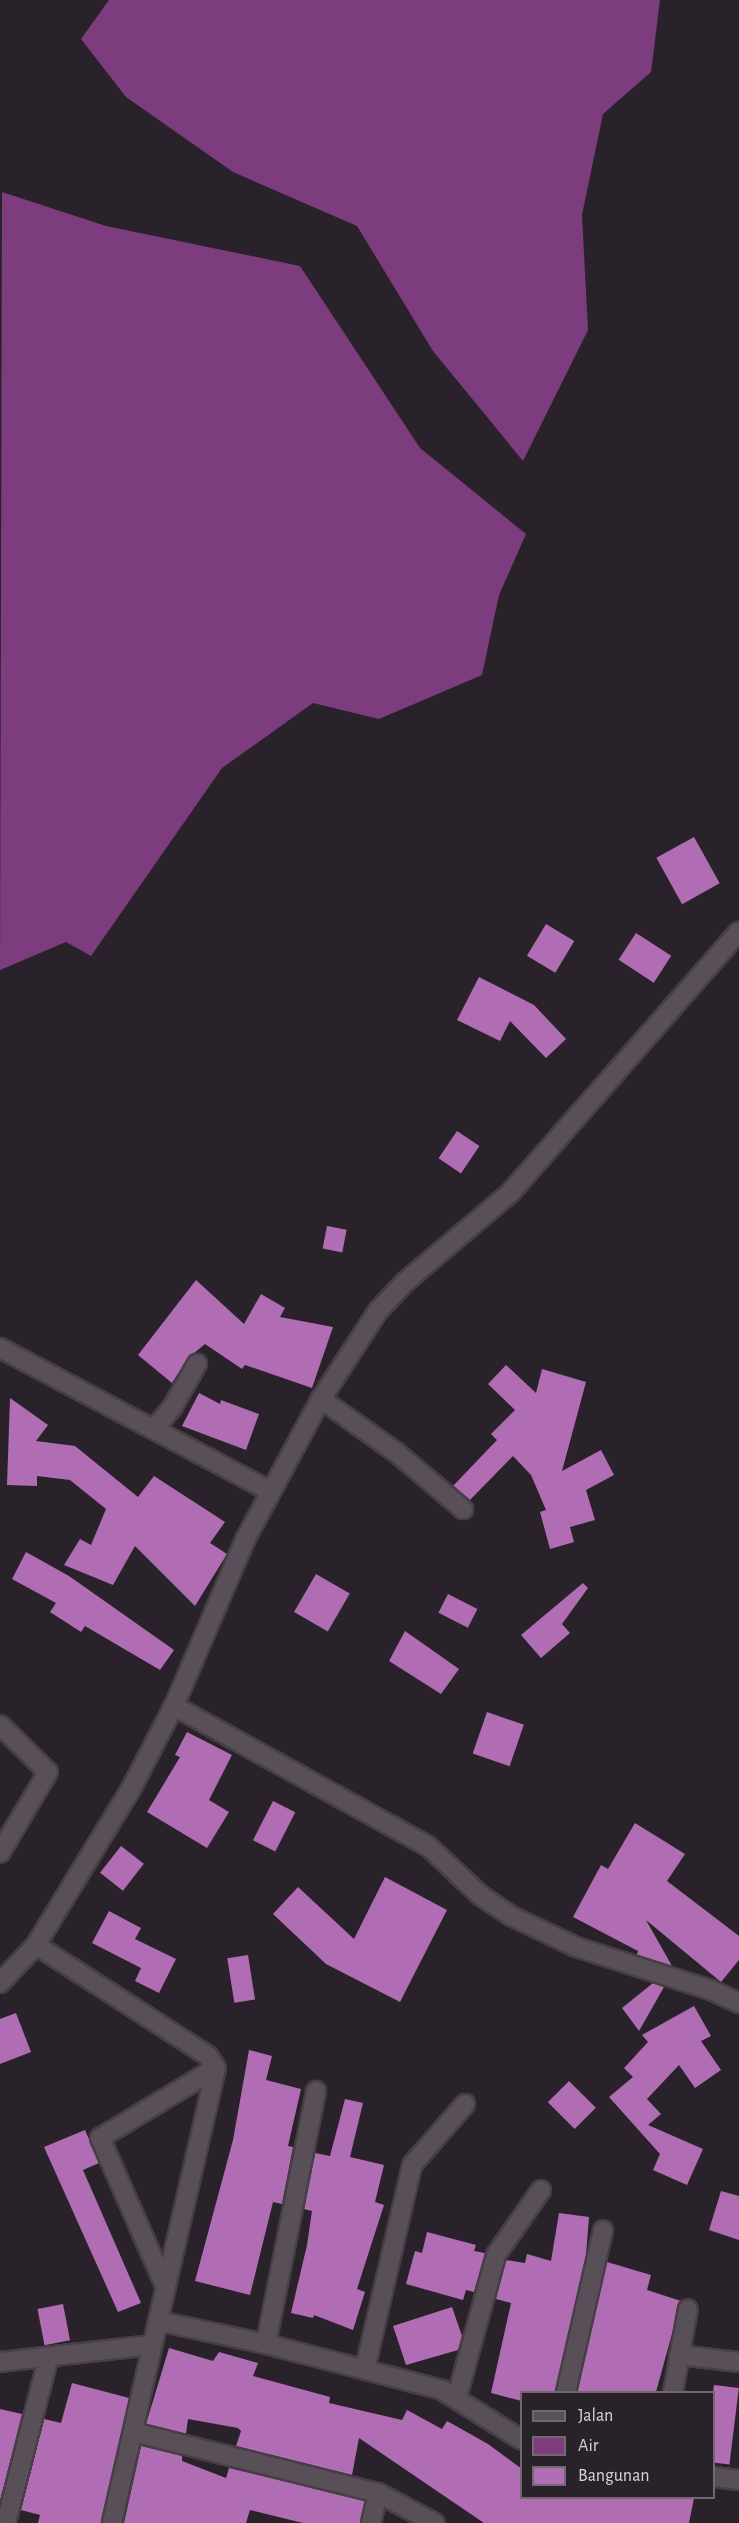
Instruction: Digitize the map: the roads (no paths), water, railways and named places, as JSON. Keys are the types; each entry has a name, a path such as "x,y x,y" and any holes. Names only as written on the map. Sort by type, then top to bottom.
{"street":[{"path":"0,1983 36,1945 132,1787 174,1706 246,1538 270,1491 321,1399 378,1311 405,1282 511,1192 739,932"},
{"path":"0,1348 155,1428 270,1491"},
{"path":"155,1428 172,1408 197,1364"},
{"path":"321,1399 397,1453 463,1509"},
{"path":"174,1706 428,1846 480,1895 511,1916 576,1947 711,1990 739,2003"},
{"path":"0,1725 48,1772 0,1853"},
{"path":"36,1945 208,2056 216,2068 112,2523"},
{"path":"166,2288 100,2138 216,2068"},
{"path":"266,2343 316,2091"},
{"path":"365,2369 412,2165 465,2104"},
{"path":"457,2397 496,2255 541,2190"},
{"path":"566,2391 603,2230"},
{"path":"673,2391 688,2309"},
{"path":"158,2321 266,2343 365,2369 457,2397 520,2439"},
{"path":"0,2362 152,2345"},
{"path":"679,2355 739,2362"},
{"path":"6,2523 50,2356"},
{"path":"133,2432 378,2493 435,2523"},
{"path":"715,2477 739,2480"},
{"path":"371,2523 378,2493"}],"water":[{"path":"109,0 660,0 651,72 603,114 582,215 588,330 523,461 433,351 357,226 233,172 126,97 81,39"},
{"path":"2,192 106,226 300,266 420,448 526,534 499,595 482,675 379,719 313,703 222,768 91,956 66,942 0,970"}]}
